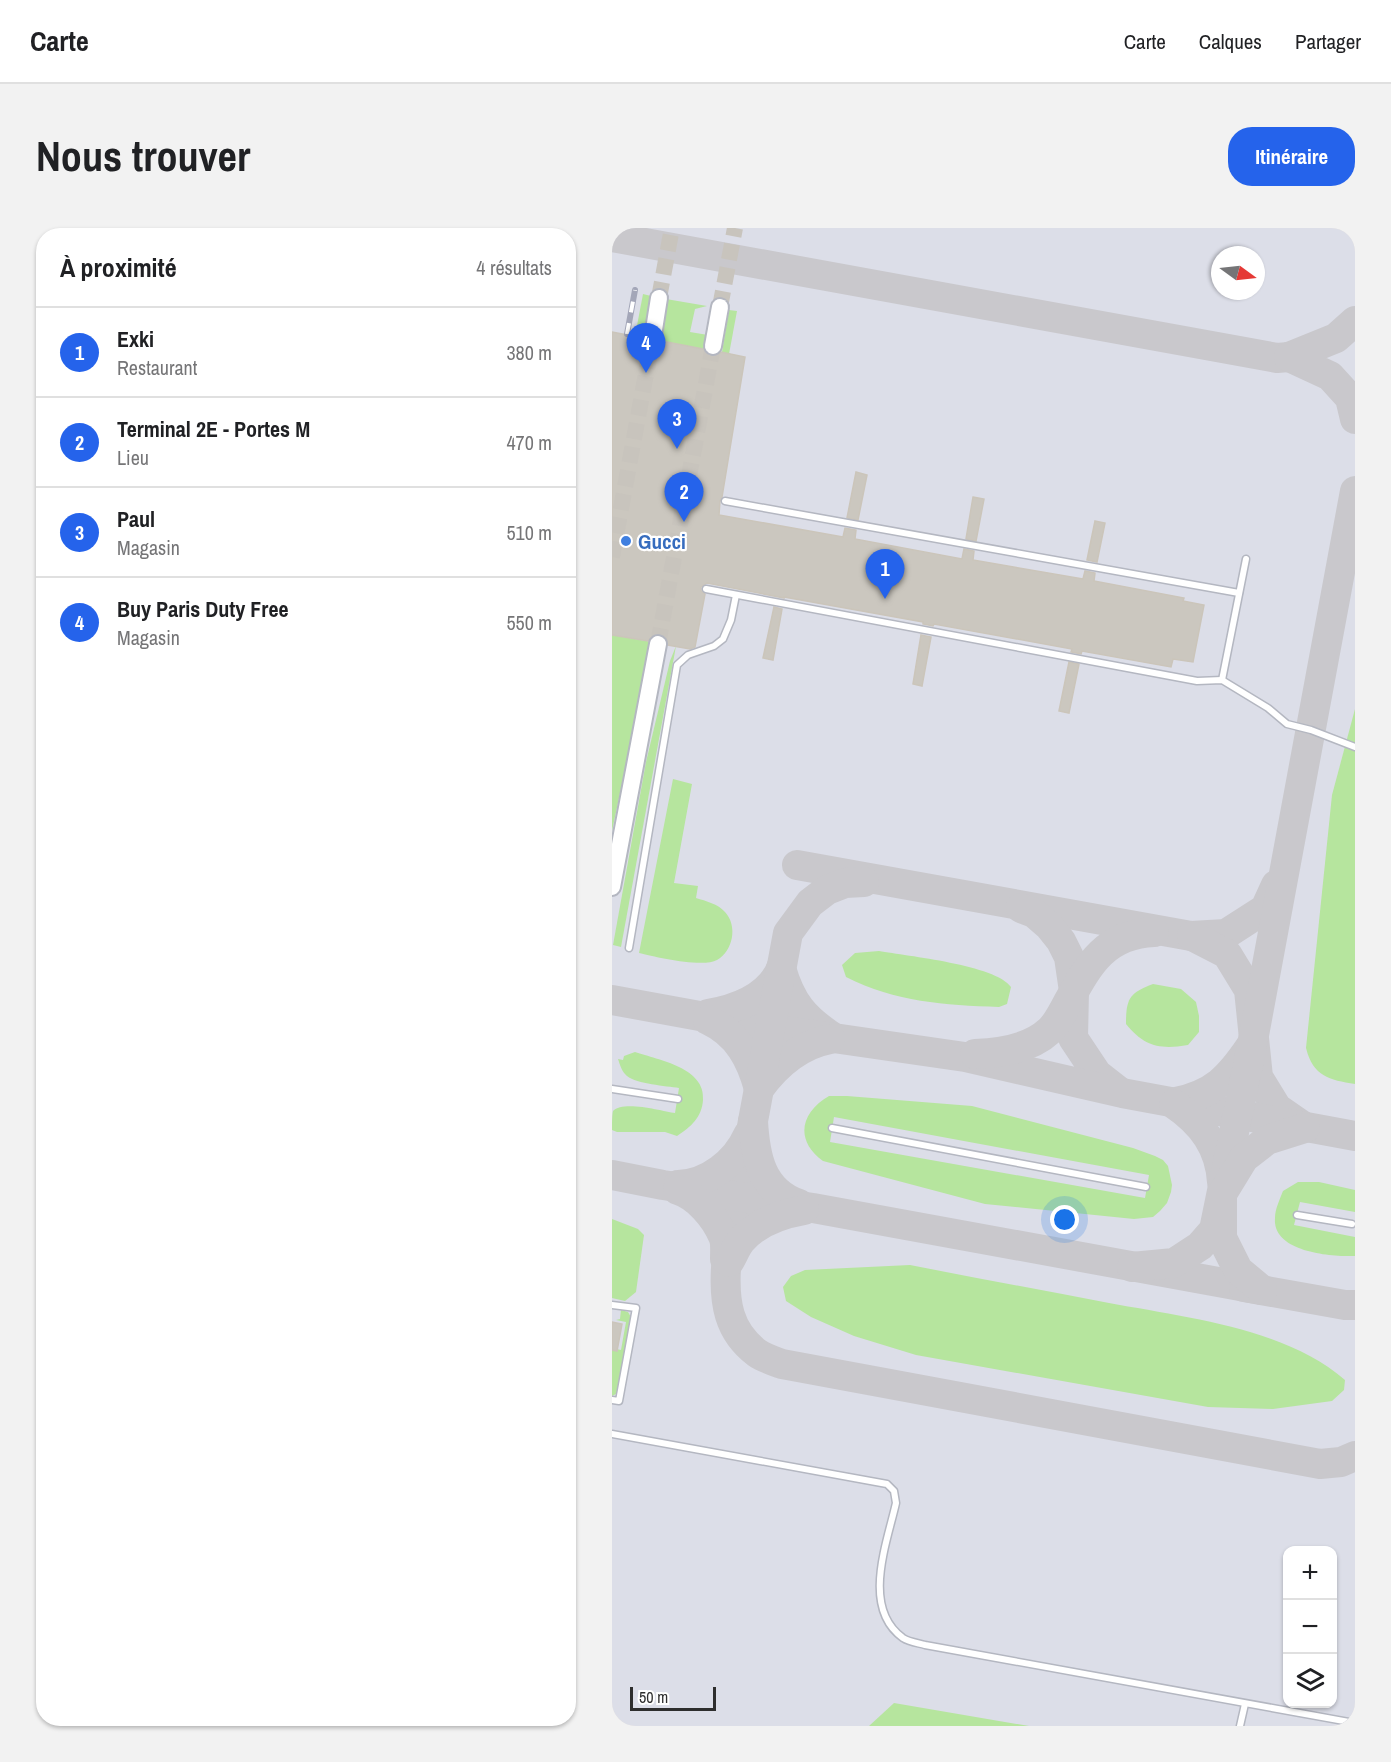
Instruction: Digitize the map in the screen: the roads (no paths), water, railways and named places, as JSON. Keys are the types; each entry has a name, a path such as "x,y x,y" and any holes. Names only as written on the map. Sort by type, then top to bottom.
{"main road":[{"path":"653,336 659,298"},
{"path":"713,346 720,307"},
{"path":"612,887 658,644"},
{"path":"612,859 626,815"}],"lane":[{"path":"725,501 1239,593"},
{"path":"1222,680 1246,559"},
{"path":"706,590 1197,681 1222,680 1268,708 1287,724 1311,730 1355,747"},
{"path":"629,948 677,665 688,655 714,646 723,639 731,620 736,595"},
{"path":"612,1089 678,1099"},
{"path":"832,1128 1146,1187"},
{"path":"1296,1215 1352,1224"},
{"path":"612,1305 636,1308 619,1401 612,1400"},
{"path":"612,1434 887,1484 894,1491 896,1503 879,1580 879,1598 889,1624 904,1639 925,1645 1355,1723"},
{"path":"1240,1726 1245,1704"}],"tunnel":[{"path":"659,298 672,228"},
{"path":"720,307 735,228"},
{"path":"612,557 653,336"},
{"path":"658,644 713,346"}],"railway":[{"path":"627,334 635,290"}],"place":[{"name":"Buy Paris Duty Free","path":"646,373"},
{"name":"Paul","path":"677,449"},
{"name":"Terminal 2E - Portes M","path":"684,522"},
{"name":"Gucci","path":"626,541"},
{"name":"Exki","path":"885,599"}]}
